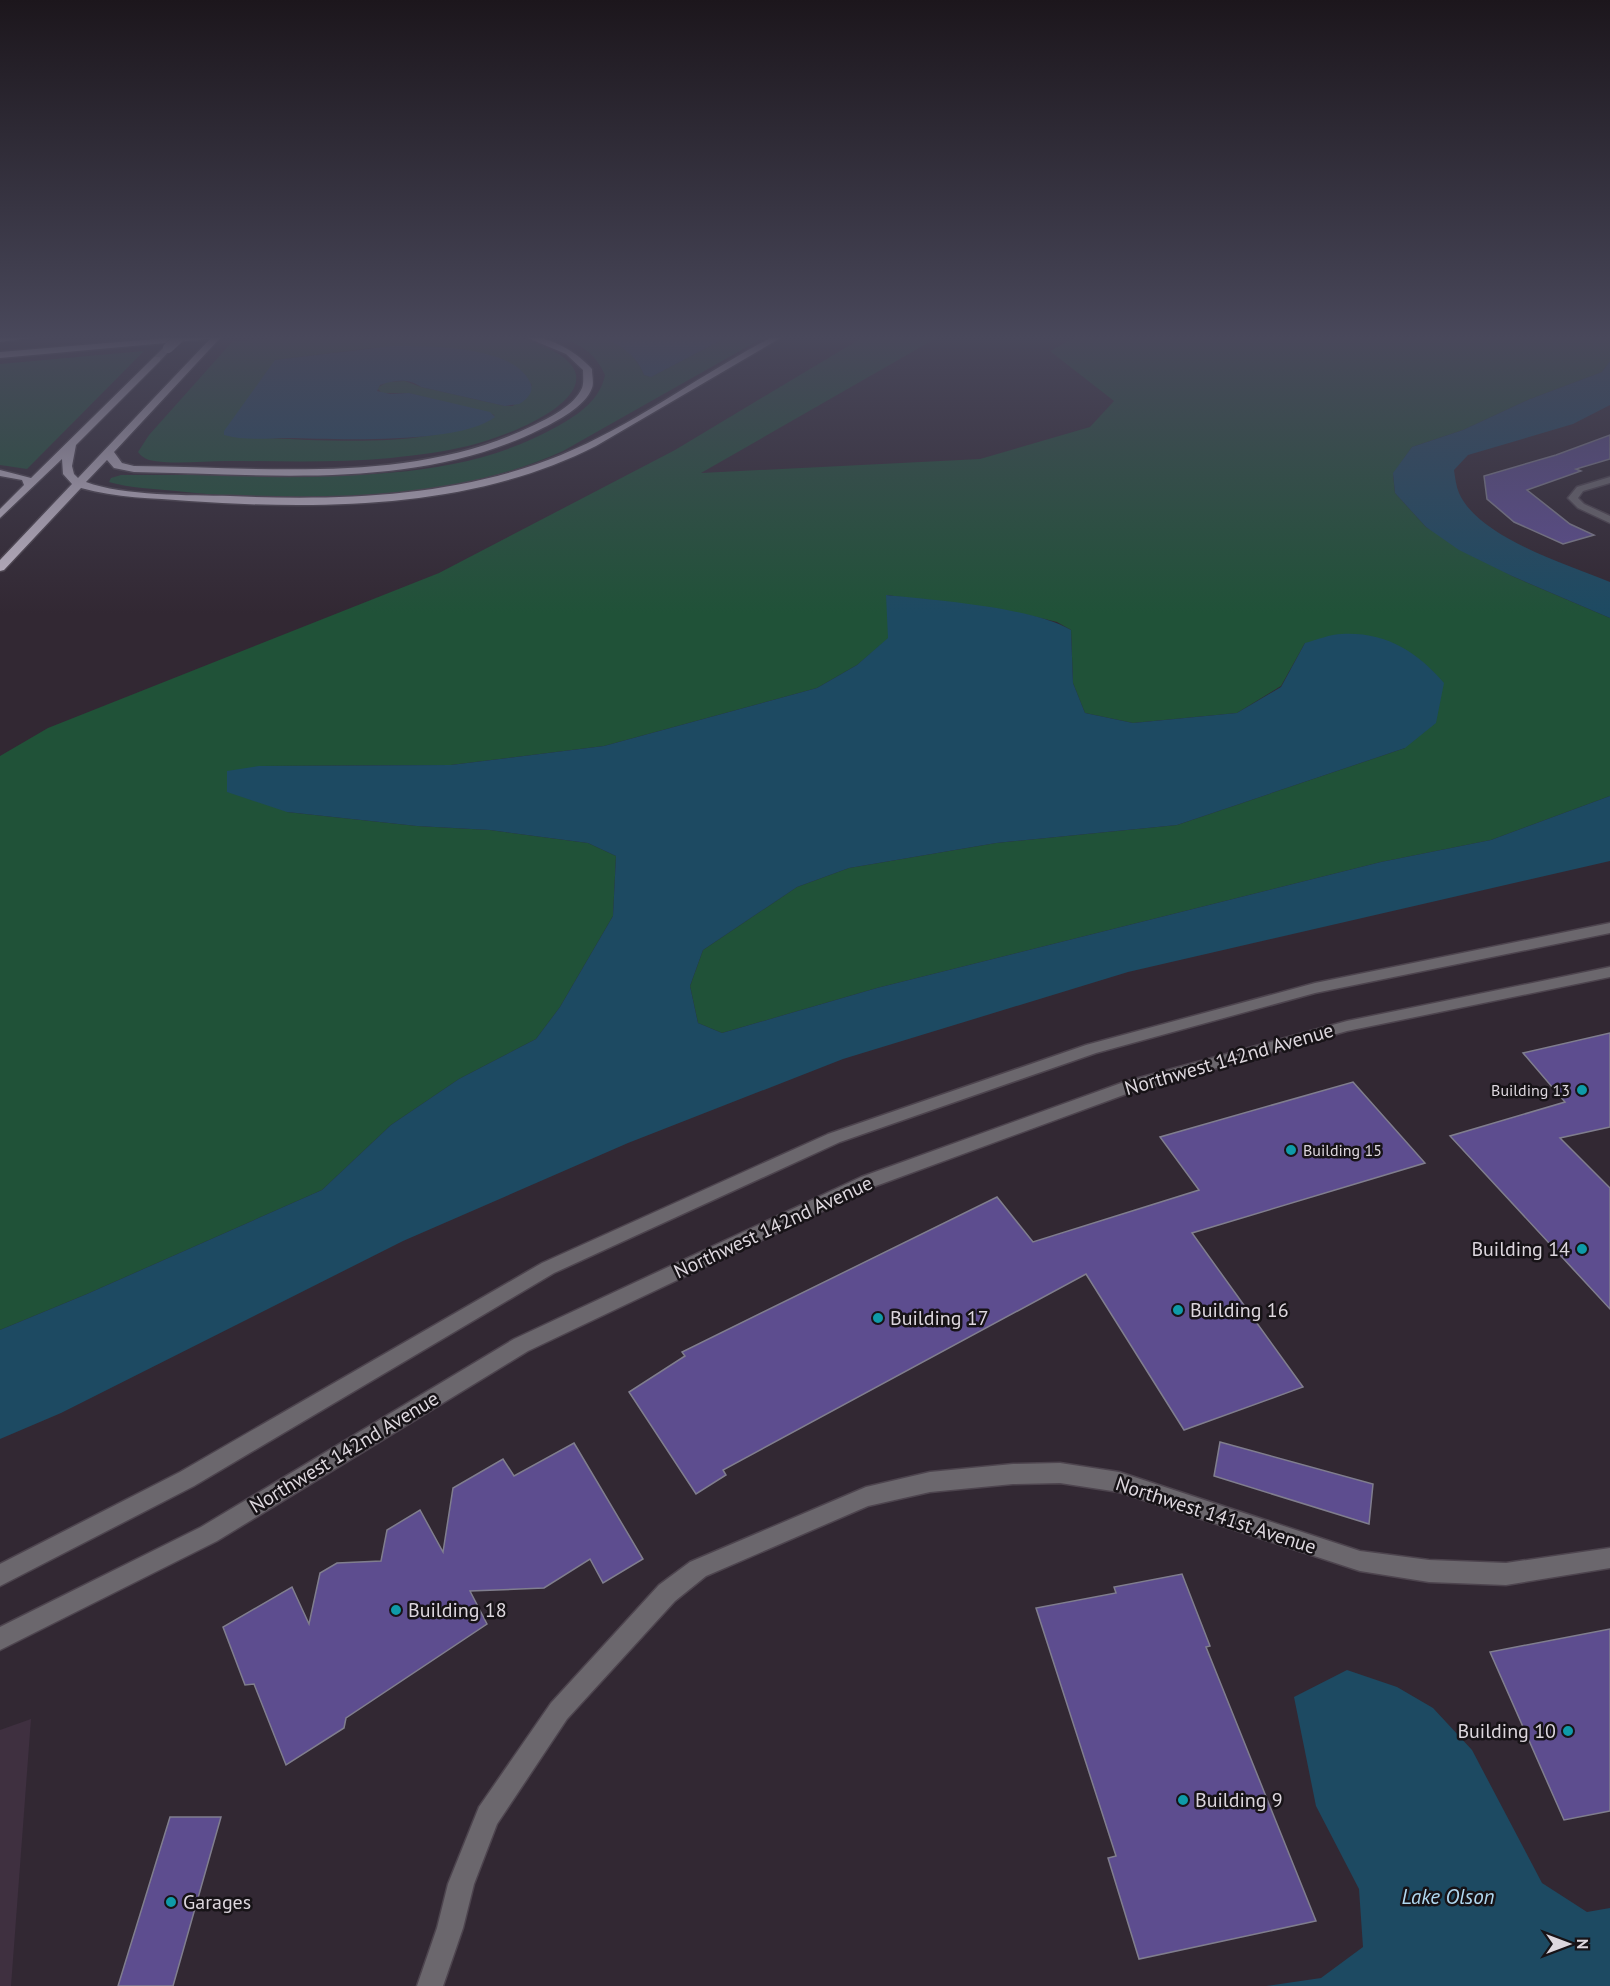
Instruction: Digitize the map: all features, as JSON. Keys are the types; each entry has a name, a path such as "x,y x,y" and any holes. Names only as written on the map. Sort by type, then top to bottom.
{"highway":[{"path":"0,515 87,429"},
{"path":"0,567 132,429"},
{"path":"109,453 110,461 116,465 134,469 343,470 417,463 481,450 536,429"},
{"path":"71,444 66,469 69,477 79,483 111,491 279,503 371,499 456,486 527,469 578,451 617,429"},
{"path":"0,472 26,478 30,486"}],"street":[{"path":"1610,480 1580,489 1573,498 1581,506 1610,520"},
{"path":"0,1575 187,1479 548,1268 834,1138 1092,1049 1304,991 1610,928"},
{"name":"Northwest 142nd Avenue","path":"0,1640 209,1533 521,1346 867,1182 1124,1088 1347,1026 1610,972"},
{"name":"Northwest 141st Avenue","path":"430,1986 472,1852 488,1816 559,1711 667,1593 698,1569 866,1497 930,1482 1013,1474 1060,1473 1119,1482 1360,1561 1429,1571 1506,1574 1610,1558"}],"shaded area":[{"path":"31,1719 11,1986 0,1986 0,1730"}],"green space":[{"path":"0,429 67,429 27,469 0,465"},
{"path":"155,429 246,429 242,437 371,441 404,439 460,429 519,429 468,446 440,452 371,460 330,461 168,462 149,460 138,452"},
{"path":"553,429 602,429 563,451 519,468 472,481 423,490 322,498 271,498 142,488 109,482 111,478 121,475 307,476 418,470 490,455 524,443"},
{"path":"711,429 778,429 701,473 980,459 1084,429 1466,429 1412,447 1393,474 1395,493 1426,527 1512,576 1610,618 1610,796 1491,840 1381,862 877,988 722,1033 698,1023 690,986 703,950 797,887 849,868 996,843 1177,825 1405,748 1305,643 1281,686 1237,713 1133,723 1085,713 1073,683 1071,630 1057,622 1028,615 887,595 889,638 857,665 817,688 604,746 451,765 259,766 287,812 417,826 490,830 588,843 616,856 613,916 560,1007 536,1039 459,1079 391,1125 322,1190 0,1330 0,756 48,728 439,573 675,450"}],"water":[{"path":"226,429 467,429 426,436 364,439 256,439 224,435"},
{"path":"1557,429 1468,455 1454,470 1456,484 1469,509 1504,536 1549,558 1610,582 1610,618 1512,576 1459,550 1426,527 1395,493 1393,473 1412,447 1463,430"},
{"path":"886,595 1008,610 1054,622 1071,630 1073,683 1085,713 1133,723 1237,713 1281,687 1305,643 1337,634 1358,634 1386,640 1411,653 1444,683 1436,723 1405,748 1177,825 996,843 849,868 797,887 703,950 690,986 698,1023 722,1033 877,988 1381,862 1491,840 1610,796 1610,861 1128,972 843,1059 628,1143 403,1241 61,1413 0,1439 0,1330 322,1190 391,1125 459,1079 536,1039 560,1007 613,916 616,856 588,843 490,830 417,826 287,812 227,792 227,771 259,766 451,765 604,746 817,688 857,665 888,638"},
{"name":"Lake Olson","path":"1347,1670 1397,1687 1433,1708 1472,1750 1542,1883 1587,1912 1610,1908 1610,1986 1266,1986 1321,1978 1363,1947 1359,1889 1316,1806 1294,1697"}],"building":[{"path":"1610,435 1610,459 1576,469 1581,471 1527,490 1570,524 1594,535 1563,544 1514,522 1487,499 1484,476 1556,455"},
{"name":"Building 14","path":"1610,1033 1610,1127 1560,1138 1610,1188 1610,1309 1450,1136 1565,1102 1523,1053"},
{"path":"1353,1082 1425,1163 1192,1233 1303,1387 1184,1430 1086,1274 723,1470 726,1475 696,1494 629,1392 685,1356 682,1352 997,1197 1033,1242 1199,1190 1160,1137"},
{"path":"1220,1442 1373,1484 1369,1524 1214,1476"},
{"name":"Building 18","path":"574,1443 643,1559 603,1583 590,1559 544,1588 470,1591 487,1624 346,1718 344,1728 286,1765 254,1684 245,1685 223,1627 292,1587 309,1624 320,1573 337,1563 381,1561 387,1530 420,1510 443,1552 453,1488 503,1459 514,1476"},
{"name":"Building 9","path":"1182,1574 1210,1646 1206,1647 1316,1921 1139,1959 1108,1858 1116,1856 1036,1608 1116,1593 1114,1587"},
{"name":"Building 10","path":"1610,1629 1610,1811 1564,1820 1490,1652"},
{"name":"Garages","path":"170,1817 221,1817 173,1986 118,1986"}],"place":[{"name":"Building 13","path":"1582,1090"},
{"name":"Building 15","path":"1291,1150"},
{"name":"Building 14","path":"1582,1249"},
{"name":"Building 16","path":"1178,1310"},
{"name":"Building 17","path":"878,1318"},
{"name":"Building 18","path":"396,1610"},
{"name":"Building 10","path":"1568,1731"},
{"name":"Building 9","path":"1183,1800"},
{"name":"Garages","path":"171,1902"}]}
